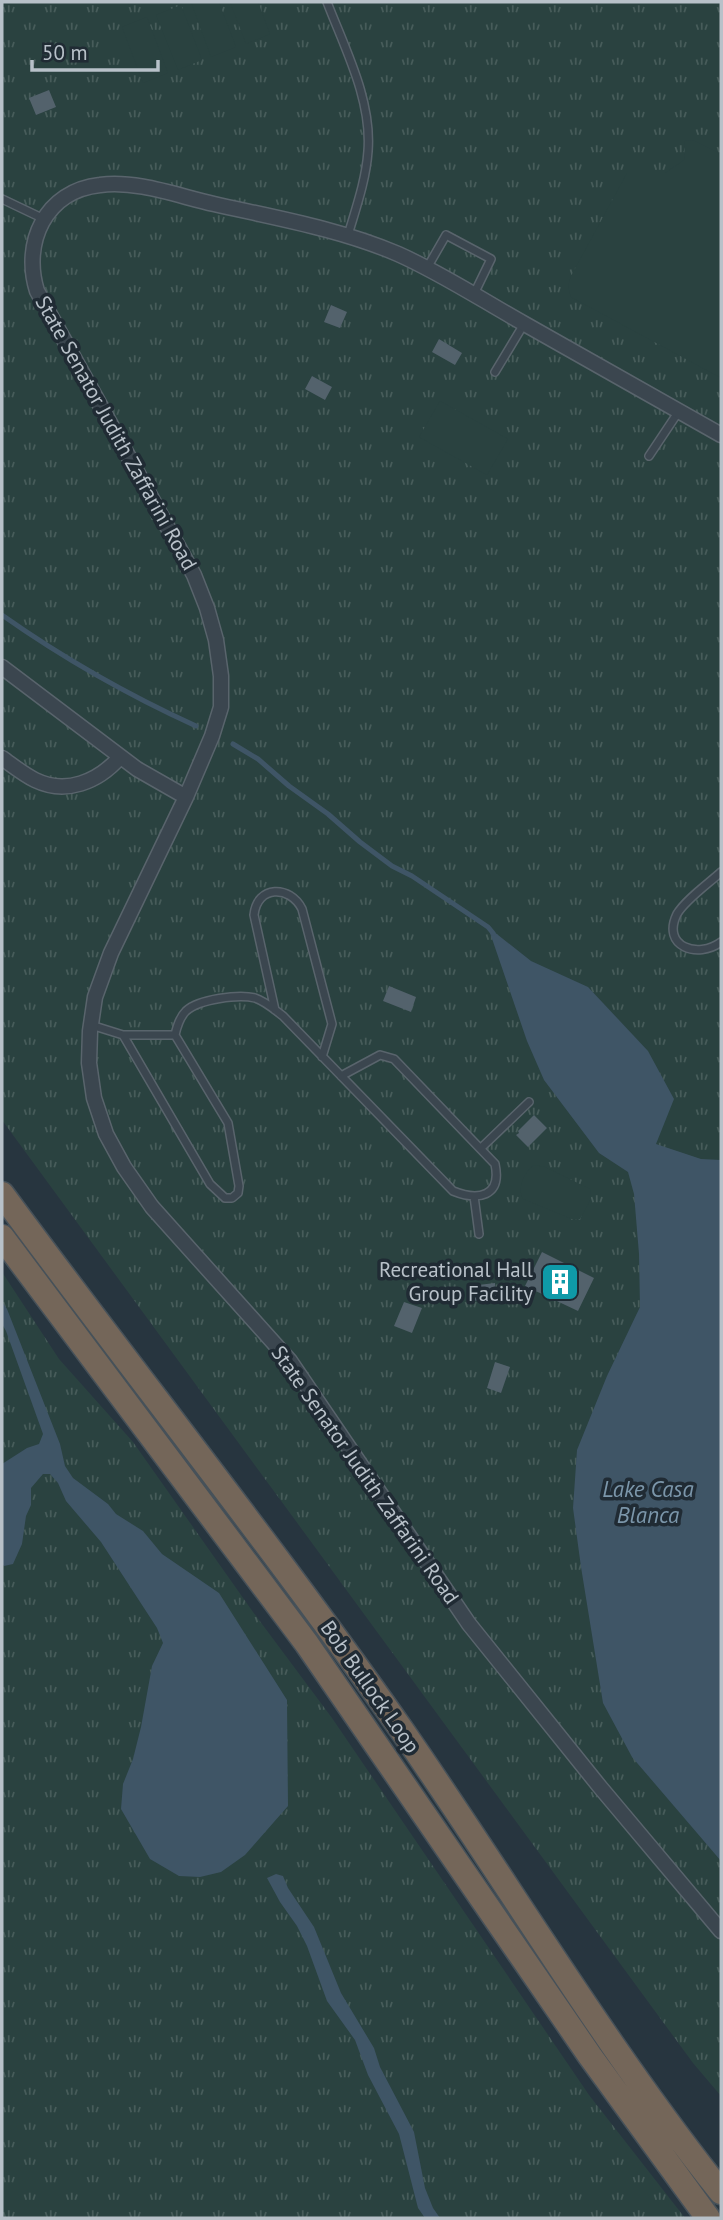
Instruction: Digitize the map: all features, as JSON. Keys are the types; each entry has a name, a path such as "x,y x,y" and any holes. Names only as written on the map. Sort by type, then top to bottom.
{"highway":[{"name":"Bob Bullock Loop","path":"2,1194 296,1582 409,1741 625,2062 678,2138 721,2192"},
{"name":"Bob Bullock Loop","path":"2,1237 307,1644 590,2056 708,2218"}],"street":[{"name":"State Senator Judith Zaffarini Road","path":"721,435 427,268 348,235 153,190 114,184 97,185 66,197 53,207 38,230 32,257 37,291 184,556 213,624 219,656 221,707 212,736 186,797 105,966 95,997 89,1063 94,1098 114,1152 168,1226 290,1361 469,1624 600,1787 721,1931"},
{"path":"2,667 120,757 186,797"},
{"path":"2,758 33,779 57,786 71,786 91,781 120,757"}],"lane":[{"path":"327,2 360,90 368,127 367,164 348,235"},
{"path":"2,198 44,219"},
{"path":"427,268 446,235 491,259 473,295"},
{"path":"495,372 524,324"},
{"path":"649,456 679,411"},
{"path":"721,872 679,911 673,930 677,942 689,949 702,951 721,942"},
{"path":"275,1010 254,915 254,908 260,899 270,892 291,895 302,909 332,1024 322,1057"},
{"path":"175,1035 184,1013 202,1003 251,997 259,999 275,1010 453,1191 474,1196 488,1192 495,1186 498,1175 495,1164 394,1059 380,1055 341,1076"},
{"path":"91,1024 122,1035 175,1035"},
{"path":"122,1035 210,1184 225,1198 233,1198 238,1193 239,1186 230,1128 175,1035"},
{"path":"481,1148 529,1102"},
{"path":"474,1196 479,1234"}],"green space":[{"path":"2,2 721,2 721,2096 693,2063 2,1120"},
{"path":"191,2 219,2 236,47 211,57"},
{"path":"230,2 258,2 270,34 246,44"},
{"path":"181,5 202,60 178,70 156,15"},
{"path":"147,17 168,73 143,83 122,27"},
{"path":"693,140 721,154 721,378 571,297 569,289 571,276 627,173 665,173 684,160 685,141"},
{"path":"440,401 508,439 487,475 419,437"},
{"path":"534,1165 545,1167 590,1189 591,1199 580,1219 574,1220 523,1199 523,1180"},
{"path":"2,1272 59,1359 133,1442 332,1718 589,2095 685,2218 2,2218"}],"water":[{"name":"Lake Casa Blanca","path":"488,927 531,961 588,987 648,1051 674,1099 656,1144 701,1159 721,1160 721,1861 632,1757 603,1703 573,1508 577,1450 607,1376 640,1307 634,1194 628,1172 599,1153 544,1080 527,1041"},
{"path":"2,1302 60,1444 65,1466 73,1478 108,1504 116,1514 143,1531 162,1554 219,1593 287,1700 288,1806 245,1855 221,1872 200,1877 179,1876 150,1859 121,1809 123,1784 141,1727 152,1666 163,1643 157,1628 101,1542 66,1501 58,1483 50,1474 43,1474 31,1488 31,1505 26,1516 22,1544 13,1564 2,1564 2,1464 27,1448 39,1444 43,1434 2,1324"},
{"path":"276,1874 283,1876 314,1927 341,1993 374,2048 380,2067 414,2132 425,2188 440,2218 425,2218 418,2208 399,2134 368,2075 355,2040 327,2001 297,1926 267,1878"}],"building":[{"path":"49,90 56,107 36,115 29,98"},
{"path":"331,305 347,312 340,328 324,322"},
{"path":"439,339 462,353 455,365 432,352"},
{"path":"312,376 332,387 325,400 305,389"},
{"path":"389,986 416,997 411,1012 383,1001"},
{"path":"534,1115 547,1128 528,1147 516,1135"},
{"name":"Recreational Hall Group Facility","path":"542,1252 594,1278 578,1311 525,1286"},
{"path":"495,1283 496,1299 471,1301 470,1286"},
{"path":"404,1302 422,1308 412,1333 394,1326"},
{"path":"495,1362 510,1367 501,1393 487,1388"}],"waterway":[{"path":"2,615 96,675 196,726"},
{"path":"233,744 258,759 392,866 412,876 493,933"}],"place":[{"name":"Recreational Hall Group Facility","path":"560,1282"}]}
